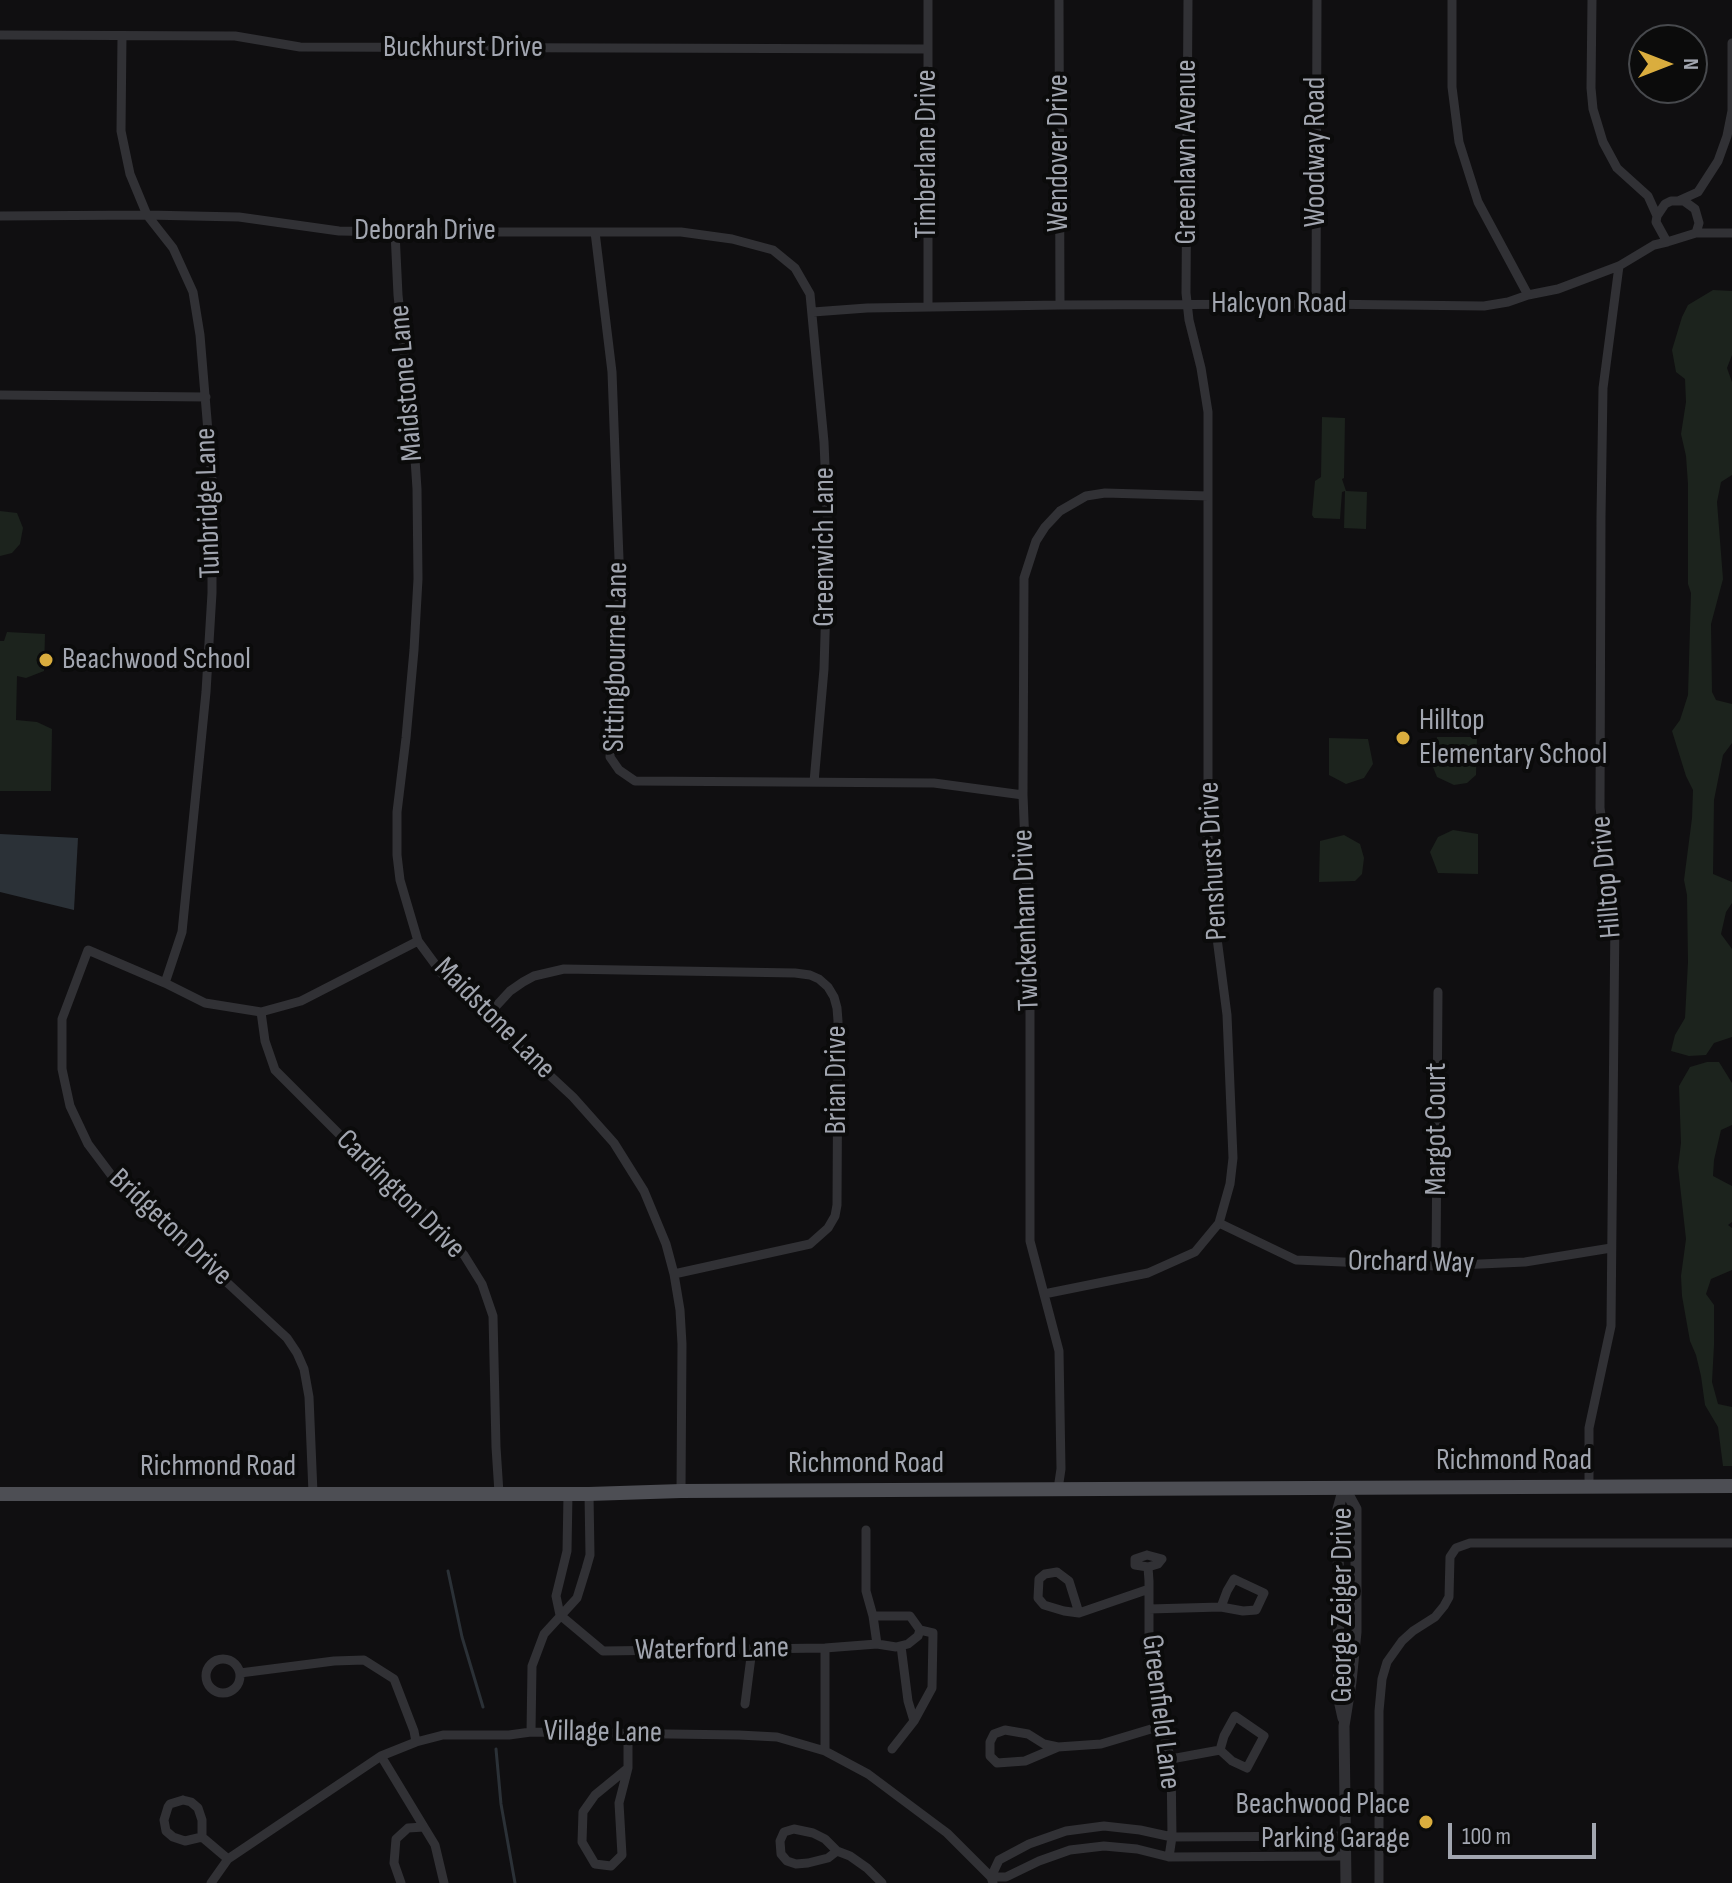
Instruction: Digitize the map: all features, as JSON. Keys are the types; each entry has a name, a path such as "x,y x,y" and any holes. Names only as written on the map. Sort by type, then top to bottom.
{"main road":[{"name":"Richmond Road","path":"0,1494 589,1494 1732,1486"}],"street":[{"name":"Timberlane Drive","path":"928,0 928,307"},
{"name":"Wendover Drive","path":"1059,0 1060,305"},
{"name":"Greenlawn Avenue","path":"1188,0 1188,304"},
{"name":"Woodway Road","path":"1316,304 1317,0"},
{"path":"1452,0 1452,87 1459,142 1478,202 1528,295"},
{"path":"1592,0 1593,109 1603,142 1617,168 1648,196 1657,216"},
{"name":"Buckhurst Drive","path":"0,35 235,36 300,47 927,49"},
{"name":"Tunbridge Lane","path":"122,36 121,131 130,174 147,215 173,248 193,292 200,335 212,480 212,593 208,664 182,932 165,983"},
{"path":"1696,233 1699,223 1698,192 1718,161 1732,111 1732,43"},
{"path":"1667,242 1656,222 1660,209 1698,192"},
{"path":"1648,196 1684,201 1698,216"},
{"name":"Deborah Drive","path":"0,216 239,217 339,231 703,234 773,250 795,268 810,294 813,312"},
{"name":"Maidstone Lane","path":"395,232 398,295 414,444 418,579 397,812 400,880 418,941 446,979 573,1097 614,1143 644,1191 666,1244 680,1310 681,1491"},
{"name":"Sittingbourne Lane","path":"595,232 612,372 620,586 610,757 619,770 635,781 934,783 1023,795"},
{"name":"Halcyon Road","path":"813,312 867,308 1060,305 1484,306 1558,289 1619,266 1654,245 1696,233 1732,233"},
{"name":"Hilltop Drive","path":"1589,1487 1589,1428 1611,1326 1615,914 1600,808 1601,517 1603,388 1619,266"},
{"name":"Penshurst Drive","path":"1044,1294 1148,1273 1195,1252 1219,1223 1230,1184 1233,1158 1227,1015 1208,869 1208,412 1188,304"},
{"name":"Greenwich Lane","path":"813,312 828,535 824,669 814,782"},
{"path":"0,395 206,397"},
{"name":"Twickenham Drive","path":"1058,1489 1061,1469 1059,1351 1030,1241 1030,971 1023,795 1024,578 1036,541 1045,527 1060,511 1086,496 1105,493 1208,496"},
{"path":"165,983 205,1003 261,1012 301,1001 418,941"},
{"name":"Bridgeton Drive","path":"165,983 88,950 62,1019 62,1069 70,1106 88,1144 112,1176 287,1338 297,1353 304,1369 309,1397 313,1493"},
{"name":"Brian Drive","path":"486,1017 523,982 564,969 795,973 810,975 828,987 837,1008 838,1021 835,1216 828,1228 810,1244 674,1274"},
{"name":"Margot Court","path":"1436,1266 1438,992"},
{"name":"Cardington Drive","path":"261,1012 265,1041 275,1070 427,1216 464,1255 482,1284 493,1316 499,1493"},
{"name":"Orchard Way","path":"1219,1223 1296,1260 1436,1266 1525,1262 1611,1248"},
{"name":"George Zeiger Drive","path":"1344,1487 1338,1509 1339,1700 1344,1726"},
{"name":"George Zeiger Drive","path":"1344,1487 1356,1509 1355,1644 1344,1726 1346,1883"},
{"path":"560,1615 556,1596 567,1551 568,1494"},
{"path":"531,1732 532,1666 544,1634 577,1598 590,1555 589,1494"},
{"path":"866,1530 866,1591 877,1644"},
{"path":"1379,1883 1379,1711 1382,1679 1387,1662 1402,1641 1435,1617 1444,1606 1449,1597 1450,1557 1456,1548 1470,1543 1732,1543"},
{"name":"Greenfield Lane","path":"1148,1567 1149,1663 1171,1759 1172,1837 1169,1857"},
{"path":"1079,1613 1069,1581 1061,1574 1051,1573 1039,1579 1038,1598 1044,1605 1079,1613 1149,1589"},
{"path":"1149,1609 1221,1607 1256,1610 1264,1593 1234,1579 1221,1607"},
{"name":"Waterford Lane","path":"560,1615 603,1651 825,1648 877,1644 901,1646"},
{"path":"873,1616 910,1616 920,1630 933,1633 932,1688 914,1721 892,1749"},
{"path":"914,1721 908,1701 901,1646 918,1636 920,1630"},
{"path":"825,1648 825,1751"},
{"path":"745,1704 752,1649"},
{"path":"240,1673 364,1660 394,1679 416,1742"},
{"path":"1235,1716 1264,1736 1247,1768 1232,1761 1220,1750 1235,1716"},
{"path":"1058,1747 1025,1761 997,1763 990,1756 990,1742 994,1734 1005,1730 1028,1734 1044,1744 1058,1747 1101,1744 1161,1726"},
{"name":"Village Lane","path":"211,1883 228,1859 381,1756 443,1735 531,1732 777,1737 825,1751 868,1774 947,1833 992,1880"},
{"path":"628,1734 628,1768 619,1803 622,1855 611,1866 595,1864 582,1842 583,1812 595,1795 628,1768"},
{"path":"1171,1759 1220,1750"},
{"path":"381,1756 435,1845 444,1883"},
{"path":"202,1837 185,1841 166,1831 164,1820 170,1804 183,1800 198,1808 202,1837 228,1859"},
{"path":"992,1880 999,1860 1029,1844 1066,1831 1104,1826 1172,1837 1346,1836"},
{"path":"401,1883 394,1863 396,1839 408,1828 424,1827"},
{"path":"837,1851 828,1858 796,1864 787,1861 781,1854 780,1841 784,1832 794,1829 813,1833 837,1851 850,1856 882,1883"},
{"path":"981,1883 1006,1877 1070,1850 1104,1846 1137,1849 1169,1857 1346,1856"}],"shaded area":[{"path":"1713,290 1732,291 1732,355 1727,368 1732,382 1732,475 1721,482 1717,502 1723,579 1711,624 1712,692 1716,700 1732,704 1732,743 1723,755 1714,800 1713,874 1732,882 1732,903 1726,912 1721,934 1732,949 1732,1037 1714,1043 1706,1055 1689,1056 1671,1051 1675,1035 1685,1018 1688,962 1684,880 1693,790 1672,731 1680,720 1688,695 1691,593 1688,584 1688,484 1681,434 1686,402 1685,379 1676,372 1672,350 1688,305"},
{"path":"1322,417 1345,418 1342,479 1346,491 1367,492 1366,529 1344,528 1345,491 1342,492 1340,519 1314,518 1312,515 1315,481 1321,477"},
{"path":"0,511 17,513 23,528 20,544 12,553 0,556"},
{"path":"7,632 45,634 44,671 26,678 17,676 16,720 37,722 52,729 51,791 0,791 0,641 4,641"},
{"path":"1437,737 1477,737 1476,775 1467,783 1454,785 1437,777 1431,762"},
{"path":"1329,738 1368,739 1373,764 1364,778 1346,784 1329,775"},
{"path":"1453,830 1478,834 1478,874 1438,873 1430,852 1438,837"},
{"path":"0,834 78,838 74,910 0,892"},
{"path":"1344,835 1360,844 1364,858 1362,874 1355,881 1319,882 1320,841"},
{"path":"1719,1062 1732,1083 1732,1125 1721,1130 1713,1176 1732,1186 1732,1222 1728,1225 1732,1228 1732,1270 1711,1279 1706,1294 1714,1305 1712,1382 1718,1404 1732,1407 1732,1466 1723,1466 1718,1427 1705,1405 1682,1296 1686,1239 1678,1167 1681,1143 1679,1086 1690,1067"}],"waterway":[{"path":"448,1571 462,1637 483,1707"},
{"path":"496,1749 501,1804 515,1883"}],"place":[{"name":"Beachwood School","path":"46,660"},
{"name":"Hilltop Elementary School","path":"1403,738"},
{"name":"Beachwood Place Parking Garage","path":"1426,1822"}]}
